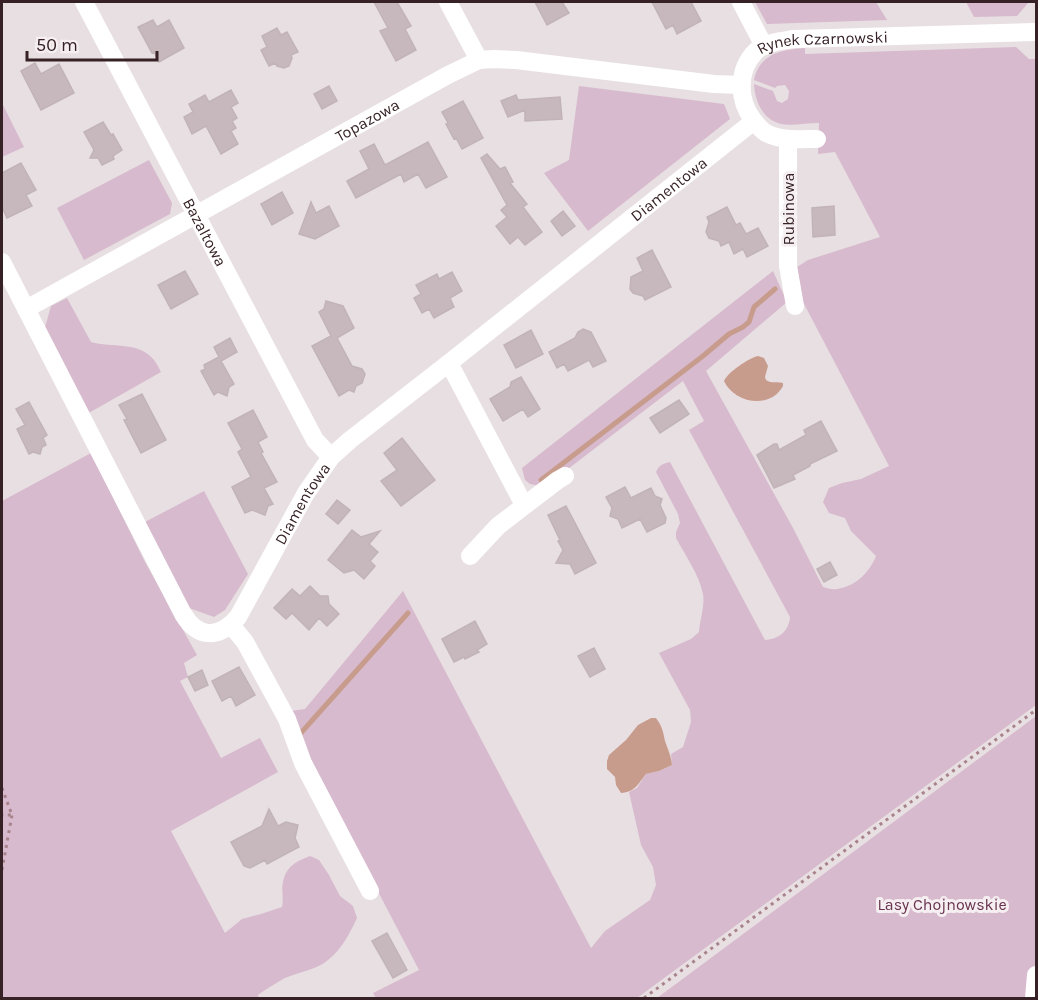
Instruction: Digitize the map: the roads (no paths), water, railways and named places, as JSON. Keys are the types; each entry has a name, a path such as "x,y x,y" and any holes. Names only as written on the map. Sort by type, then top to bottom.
{"street":[{"name":"Bazaltowa","path":"84,2 315,440 331,457"},
{"path":"448,2 479,60"},
{"path":"741,2 764,46"},
{"name":"Rynek Czarnowski","path":"741,85 748,61 756,51 764,46 795,39 1036,32"},
{"name":"Topazowa","path":"26,309 479,60 516,60 714,84 741,85"},
{"path":"741,85 743,103 765,133 788,139 817,139"},
{"name":"Diamentowa","path":"231,625 238,617 306,493 331,457 754,121"},
{"name":"Rubinowa","path":"788,139 788,266 795,306"},
{"path":"2,262 190,625 209,634 215,634 231,625 246,642 287,719 303,763 370,891"},
{"path":"449,363 524,505"},
{"path":"470,556 498,526 566,476"},
{"path":"1034,999 1036,975"}],"waterway":[{"path":"541,480 729,334 743,327 749,322 754,307 775,289"},
{"path":"300,734 408,613"}],"park label":[{"name":"Lasy Chojnowskie","path":"942,904"}]}
